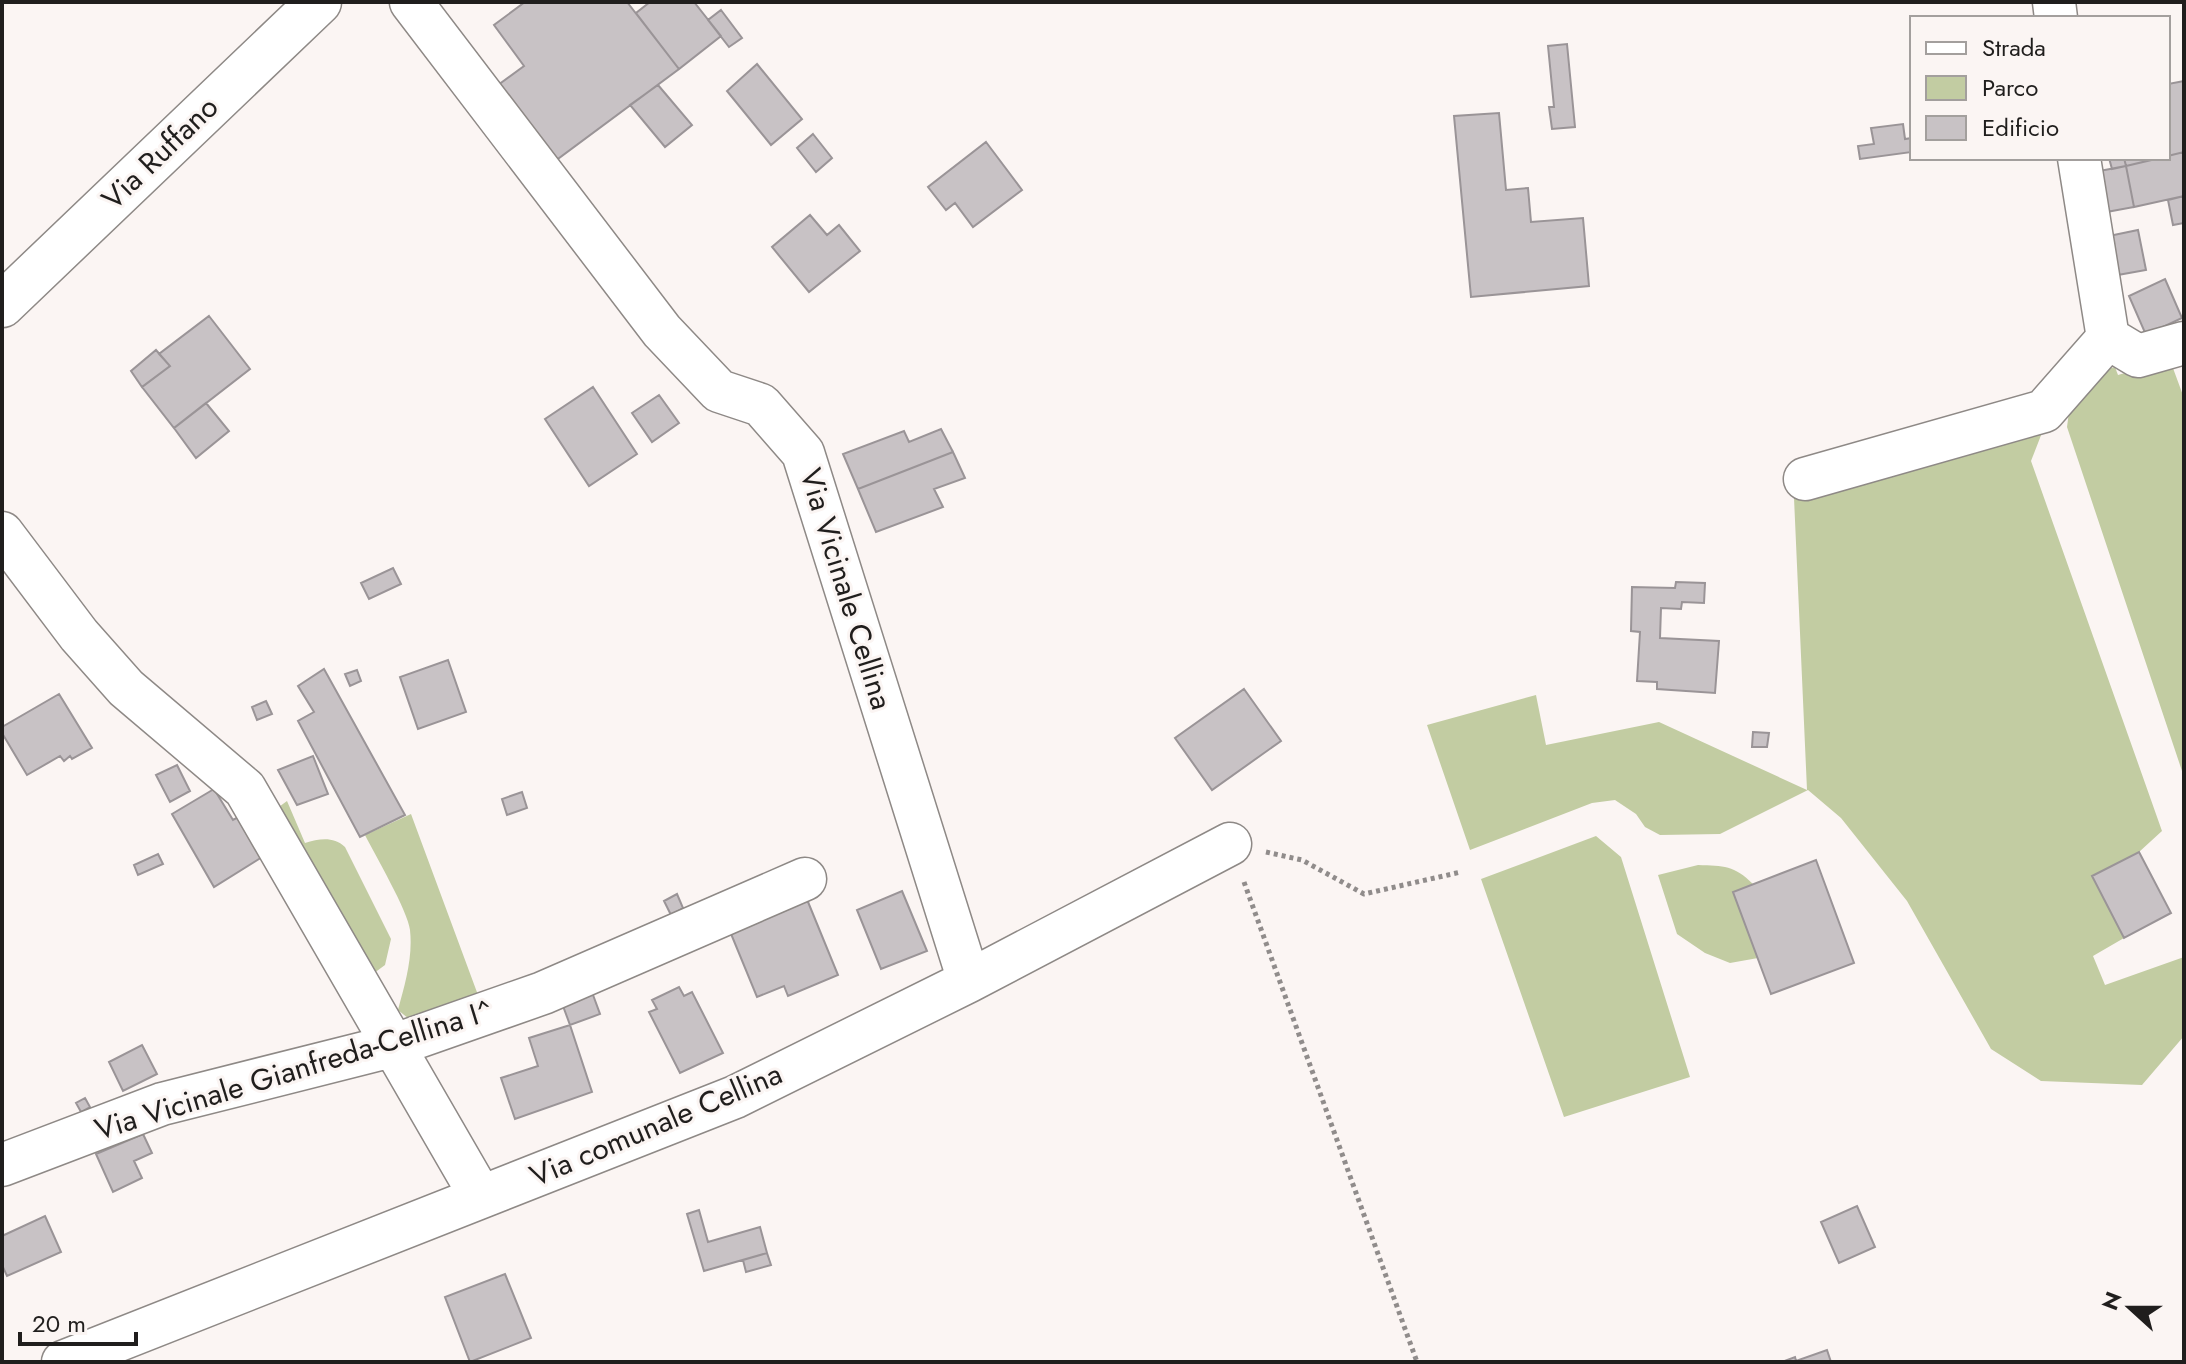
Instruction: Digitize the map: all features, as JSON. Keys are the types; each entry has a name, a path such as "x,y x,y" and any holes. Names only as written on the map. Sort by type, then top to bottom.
{"street":[{"name":"Via Ruffano","path":"2,305 319,2"},
{"name":"Via Vicinale Cellina","path":"411,2 662,331 719,391 761,405 803,453 969,981"},
{"path":"2079,160 2108,338 2138,356 2184,343"},
{"path":"1805,479 2044,411 2108,338"},
{"path":"2,533 79,635 126,688 245,789 481,1197"},
{"name":"Via comunale Cellina","path":"63,1362 735,1097 969,981 1230,844"},
{"name":"Via Vicinale Gianfreda-Cellina I^","path":"2,1165 162,1104 392,1046 543,993 805,879"}],"path":[{"path":"1230,844 1302,860 1364,894 1461,872"},
{"path":"1230,844 1417,1362"}],"green space":[{"path":"2170,360 2184,398 2184,777 2067,427 2069,412 2089,374 2115,367 2118,375"},
{"path":"2045,425 2031,461 2162,831 2139,852 2093,876 2124,938 2093,956 2105,985 2184,957 2184,1036 2142,1085 2041,1081 1991,1049 1907,901 1841,818 1808,790 1720,834 1660,835 1645,827 1636,814 1615,800 1592,803 1470,850 1427,725 1536,695 1546,745 1659,722 1807,790 1794,498"},
{"path":"287,801 305,843 331,840 345,847 391,939 385,965 362,982 272,812"},
{"path":"411,814 478,995 409,1019 398,1010 409,961 411,940 408,921 365,835"},
{"path":"1596,836 1621,857 1690,1077 1564,1117 1481,879"},
{"path":"1698,865 1728,868 1753,884 1733,892 1758,958 1730,963 1705,953 1677,934 1658,875"}],"building":[{"path":"525,2 627,2 679,69 551,164 494,88 524,66 494,25"},
{"path":"650,2 694,2 721,36 679,69 636,13"},
{"path":"721,10 742,38 729,47 708,20"},
{"path":"1567,44 1575,127 1552,129 1549,107 1554,107 1548,46"},
{"path":"757,64 802,119 771,145 727,91"},
{"path":"2184,81 2184,152 2170,156 2170,84"},
{"path":"658,85 692,125 665,147 630,105"},
{"path":"1499,113 1506,190 1528,188 1531,222 1583,218 1589,286 1471,297 1454,116"},
{"path":"1903,124 1905,139 1910,138 1910,152 1860,159 1858,146 1874,144 1871,128"},
{"path":"813,134 832,158 816,172 797,148"},
{"path":"986,142 1022,190 973,227 955,203 946,210 928,187"},
{"path":"2184,152 2184,196 2134,207 2126,166 2151,160 2170,160 2170,155"},
{"path":"2110,160 2124,160 2126,166 2112,169"},
{"path":"2124,160 2152,160 2126,166"},
{"path":"2126,166 2134,207 2101,213 2094,172"},
{"path":"2184,196 2184,223 2173,225 2168,200"},
{"path":"810,215 827,235 839,225 860,251 809,292 772,247"},
{"path":"2138,230 2146,270 2112,276 2104,237"},
{"path":"2165,279 2182,318 2146,335 2129,296"},
{"path":"209,316 250,369 174,428 142,387 170,366 159,354"},
{"path":"156,350 170,366 142,387 131,371"},
{"path":"593,387 637,454 589,486 545,419"},
{"path":"659,395 679,423 652,442 632,413"},
{"path":"206,403 229,431 196,458 174,428"},
{"path":"941,429 953,452 858,489 843,454 904,431 909,442"},
{"path":"953,452 965,478 934,489 943,507 876,532 858,489"},
{"path":"393,568 401,584 369,599 361,583"},
{"path":"1676,582 1705,583 1704,603 1682,602 1681,609 1661,608 1660,638 1719,641 1715,693 1657,689 1657,682 1637,681 1640,632 1631,631 1632,587 1675,588"},
{"path":"448,660 466,712 418,729 400,677"},
{"path":"324,669 405,815 360,837 298,721 314,712 298,686"},
{"path":"357,670 361,681 350,686 345,674"},
{"path":"1244,689 1281,741 1212,790 1175,738"},
{"path":"59,694 92,748 64,761 60,756 27,775 2,733 2,727"},
{"path":"266,701 272,714 257,720 252,707"},
{"path":"1753,732 1769,733 1767,747 1752,747"},
{"path":"313,756 328,794 297,805 278,770"},
{"path":"177,765 190,791 170,802 156,775"},
{"path":"214,789 233,820 244,814 267,854 214,887 172,814"},
{"path":"522,792 527,808 507,815 502,799"},
{"path":"2139,852 2171,913 2124,938 2092,876"},
{"path":"158,854 163,864 138,875 134,865"},
{"path":"1816,860 1854,963 1771,994 1733,892"},
{"path":"902,891 927,951 881,969 857,910"},
{"path":"677,894 683,908 671,915 664,901"},
{"path":"806,897 838,975 788,996 784,986 757,997 729,929"},
{"path":"589,984 600,1014 570,1025 559,995"},
{"path":"679,987 684,996 692,992 723,1053 680,1073 649,1012 657,1009 652,1000"},
{"path":"570,1025 592,1092 515,1119 501,1078 538,1066 529,1038"},
{"path":"142,1045 157,1074 123,1091 109,1062"},
{"path":"85,1098 90,1107 81,1112 76,1103"},
{"path":"143,1134 152,1153 134,1161 142,1178 113,1192 96,1154"},
{"path":"1857,1206 1875,1247 1839,1263 1821,1222"},
{"path":"699,1210 708,1242 760,1227 767,1253 704,1271 687,1214"},
{"path":"45,1216 61,1252 7,1276 2,1265 2,1236"},
{"path":"767,1253 771,1265 746,1272 743,1260"},
{"path":"505,1274 531,1338 470,1362 445,1297"},
{"path":"1827,1350 1831,1362 1782,1362 1795,1357 1796,1361"}]}
